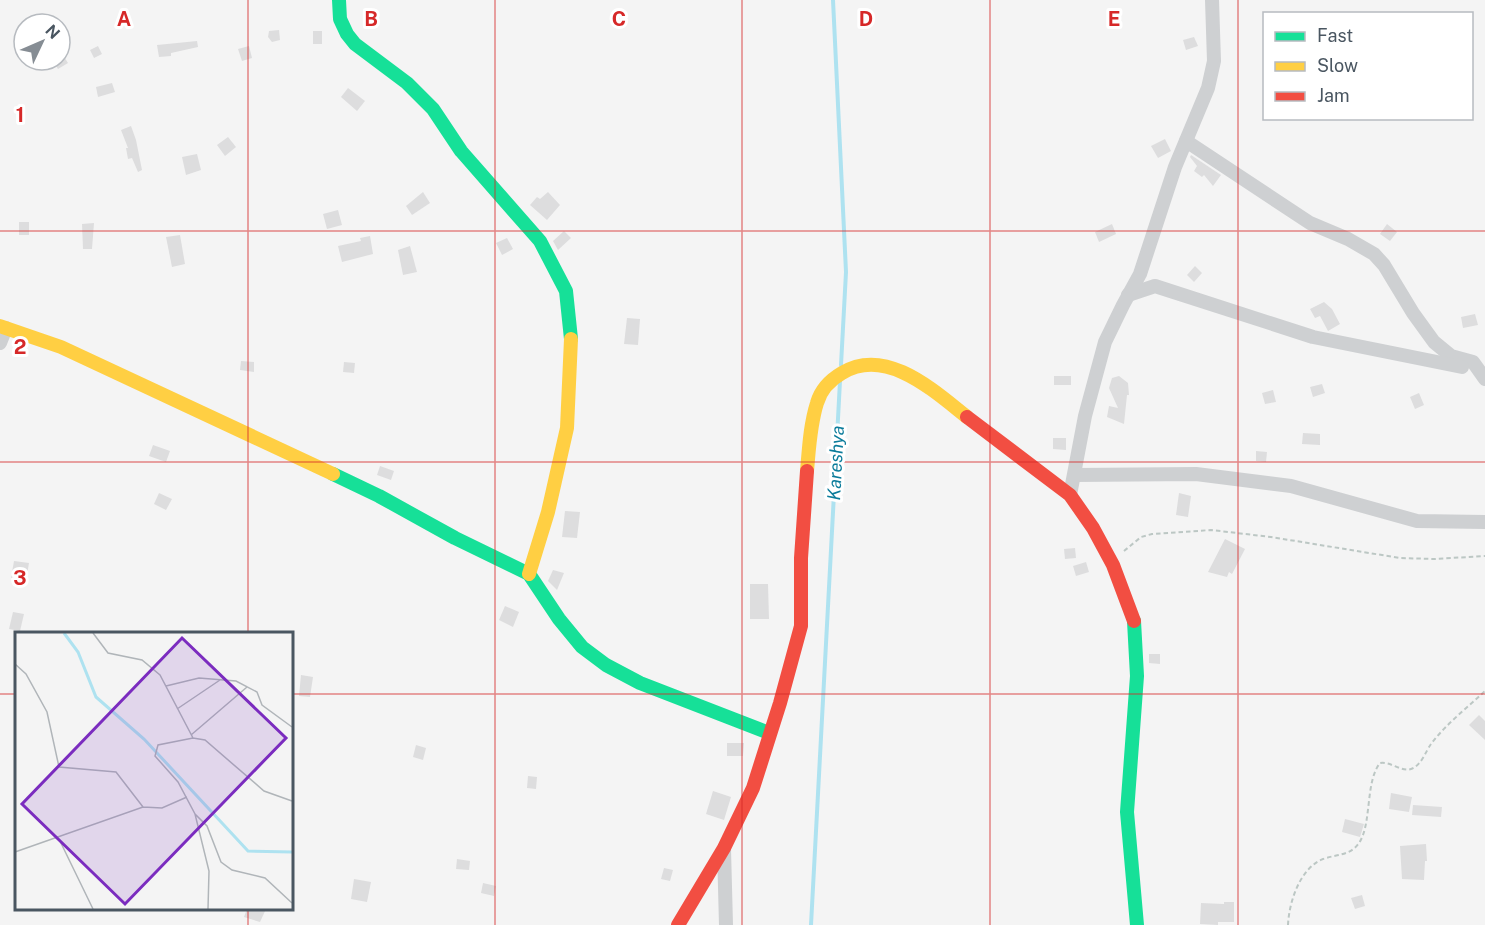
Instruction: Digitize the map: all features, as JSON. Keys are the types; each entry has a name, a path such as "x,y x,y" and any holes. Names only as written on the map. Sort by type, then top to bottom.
{"street":[{"path":"339,0 340,19 347,34 356,44 407,83 433,109 461,152 540,241 566,291 571,327 567,428 544,531 529,574"},
{"path":"1070,495 1085,416 1105,342 1140,274 1175,166 1208,88 1214,61 1212,0"},
{"path":"1186,141 1310,223 1348,239 1374,254 1434,342 1451,357 1473,362 1482,375"},
{"path":"1128,295 1155,286 1313,337 1482,375"},
{"path":"0,344 3,327 61,347 379,496 454,538 529,574 559,619 582,647 606,665 640,683 769,732"},
{"path":"678,925 724,848 753,788 769,732 780,704 801,626 801,558 812,425 817,402 829,381 852,367 880,364 930,388 1070,495 1093,528 1113,565 1134,620 1135,631 1137,676 1127,812 1137,925"},
{"path":"1075,475 1196,474 1291,486 1417,521 1485,522"},
{"path":"724,848 726,925"}],"path":[{"path":"1113,565 1141,537 1152,534 1212,530 1400,558 1485,556"},
{"path":"1288,925 1288,912 1297,889 1312,866 1330,857 1347,854 1362,840 1376,767 1383,762 1406,769 1412,769 1418,765 1433,742 1485,691"}],"building":[{"path":"279,30 280,40 272,42 268,37 269,31"},
{"path":"313,31 322,31 322,44 313,44"},
{"path":"1194,37 1198,46 1186,50 1183,40"},
{"path":"197,41 198,47 171,53 171,56 159,57 157,45"},
{"path":"98,46 102,54 94,58 90,50"},
{"path":"249,46 252,58 242,61 238,49"},
{"path":"112,83 115,92 98,97 96,87"},
{"path":"348,88 365,101 357,111 341,97"},
{"path":"131,126 142,170 138,172 132,158 128,159 126,148 128,148 121,130"},
{"path":"228,137 236,147 225,156 217,145"},
{"path":"1165,139 1171,151 1158,158 1151,146"},
{"path":"197,154 201,170 186,175 182,157"},
{"path":"1191,155 1221,175 1213,186 1204,175 1202,177 1194,171 1197,166 1190,157"},
{"path":"423,192 430,203 412,215 406,206"},
{"path":"548,192 560,205 547,220 530,205 537,197 540,199"},
{"path":"338,210 342,225 327,229 323,214"},
{"path":"19,222 29,222 29,235 19,235"},
{"path":"94,223 92,249 83,249 82,224"},
{"path":"1112,224 1116,234 1099,242 1095,232"},
{"path":"1387,224 1397,232 1390,241 1380,234"},
{"path":"564,231 571,238 558,250 553,241"},
{"path":"180,235 185,264 172,267 166,237"},
{"path":"370,236 373,254 342,262 338,246 361,241 360,238"},
{"path":"507,238 513,249 502,255 496,243"},
{"path":"410,246 417,272 403,275 398,250"},
{"path":"1195,266 1202,273 1194,282 1187,275"},
{"path":"1324,302 1332,309 1340,324 1328,331 1320,316 1315,318 1310,309"},
{"path":"1475,314 1478,325 1463,328 1461,317"},
{"path":"627,318 640,319 638,345 624,344"},
{"path":"241,361 254,362 254,372 240,370"},
{"path":"344,362 355,363 354,373 343,372"},
{"path":"1054,376 1071,376 1071,385 1054,385"},
{"path":"1119,376 1128,383 1129,395 1127,395 1124,424 1107,417 1109,406 1118,408 1109,388 1112,378"},
{"path":"1322,384 1325,393 1313,397 1310,387"},
{"path":"1273,390 1276,402 1265,404 1262,393"},
{"path":"1419,393 1424,405 1415,409 1410,397"},
{"path":"1303,433 1320,434 1320,445 1302,444"},
{"path":"1053,438 1066,438 1066,450 1053,449"},
{"path":"153,445 170,451 166,462 149,456"},
{"path":"1256,451 1267,452 1266,462 1256,461"},
{"path":"380,466 394,471 391,480 377,475"},
{"path":"159,493 172,499 166,510 154,504"},
{"path":"1179,493 1191,496 1188,517 1176,515"},
{"path":"565,511 580,512 577,538 562,537"},
{"path":"1225,539 1245,549 1232,574 1229,572 1227,577 1208,572"},
{"path":"1075,548 1076,558 1065,559 1064,549"},
{"path":"14,561 29,563 26,581 11,578"},
{"path":"1086,562 1089,572 1076,576 1073,566"},
{"path":"553,570 564,573 557,590 548,581"},
{"path":"750,584 768,584 769,619 750,619"},
{"path":"505,606 519,612 513,627 499,620"},
{"path":"13,612 24,614 20,631 9,629"},
{"path":"1149,654 1160,654 1160,664 1149,663"},
{"path":"301,675 313,677 310,697 299,696"},
{"path":"1479,715 1485,721 1485,740 1469,725"},
{"path":"727,743 744,743 743,756 727,756"},
{"path":"416,745 426,748 423,760 413,757"},
{"path":"528,776 537,777 536,789 527,788"},
{"path":"713,791 731,797 724,820 706,814"},
{"path":"1391,793 1412,797 1409,812 1389,809"},
{"path":"1413,805 1442,807 1441,817 1412,815"},
{"path":"1345,819 1364,824 1360,837 1342,832"},
{"path":"1426,844 1427,861 1425,861 1424,880 1402,879 1400,846"},
{"path":"457,859 470,861 469,870 456,869"},
{"path":"664,868 673,870 670,881 661,879"},
{"path":"354,879 371,882 367,902 351,899"},
{"path":"483,883 496,886 494,896 481,893"},
{"path":"1362,895 1365,906 1355,909 1351,898"},
{"path":"1224,902 1234,902 1234,922 1218,922 1218,925 1200,924 1201,903 1224,904"},
{"path":"247,910 266,910 260,922 244,917"}],"waterway":[{"name":"Kareshya","path":"833,0 846,272 841,365"},
{"name":"Kareshya","path":"811,925 840,381"}],"traffic: fast":[{"path":"339,0 340,19 355,44 407,83 433,109 461,151 540,241 566,291 571,339"},
{"path":"333,474 529,574 559,619 582,647 606,665 640,683 769,733"},
{"path":"1134,621 1137,676 1127,812 1137,925"}],"traffic: slow":[{"path":"0,326 61,347 333,474"},
{"path":"529,574 548,512 567,428 571,339"},
{"path":"807,471 813,420 821,393 826,385 842,373 859,366 875,365 892,368 909,375 940,395 967,417"}],"traffic: jam":[{"path":"967,417 1070,495 1093,528 1113,565 1134,621"},
{"path":"678,925 724,848 753,788 780,703 801,626 801,558 807,471"}]}
